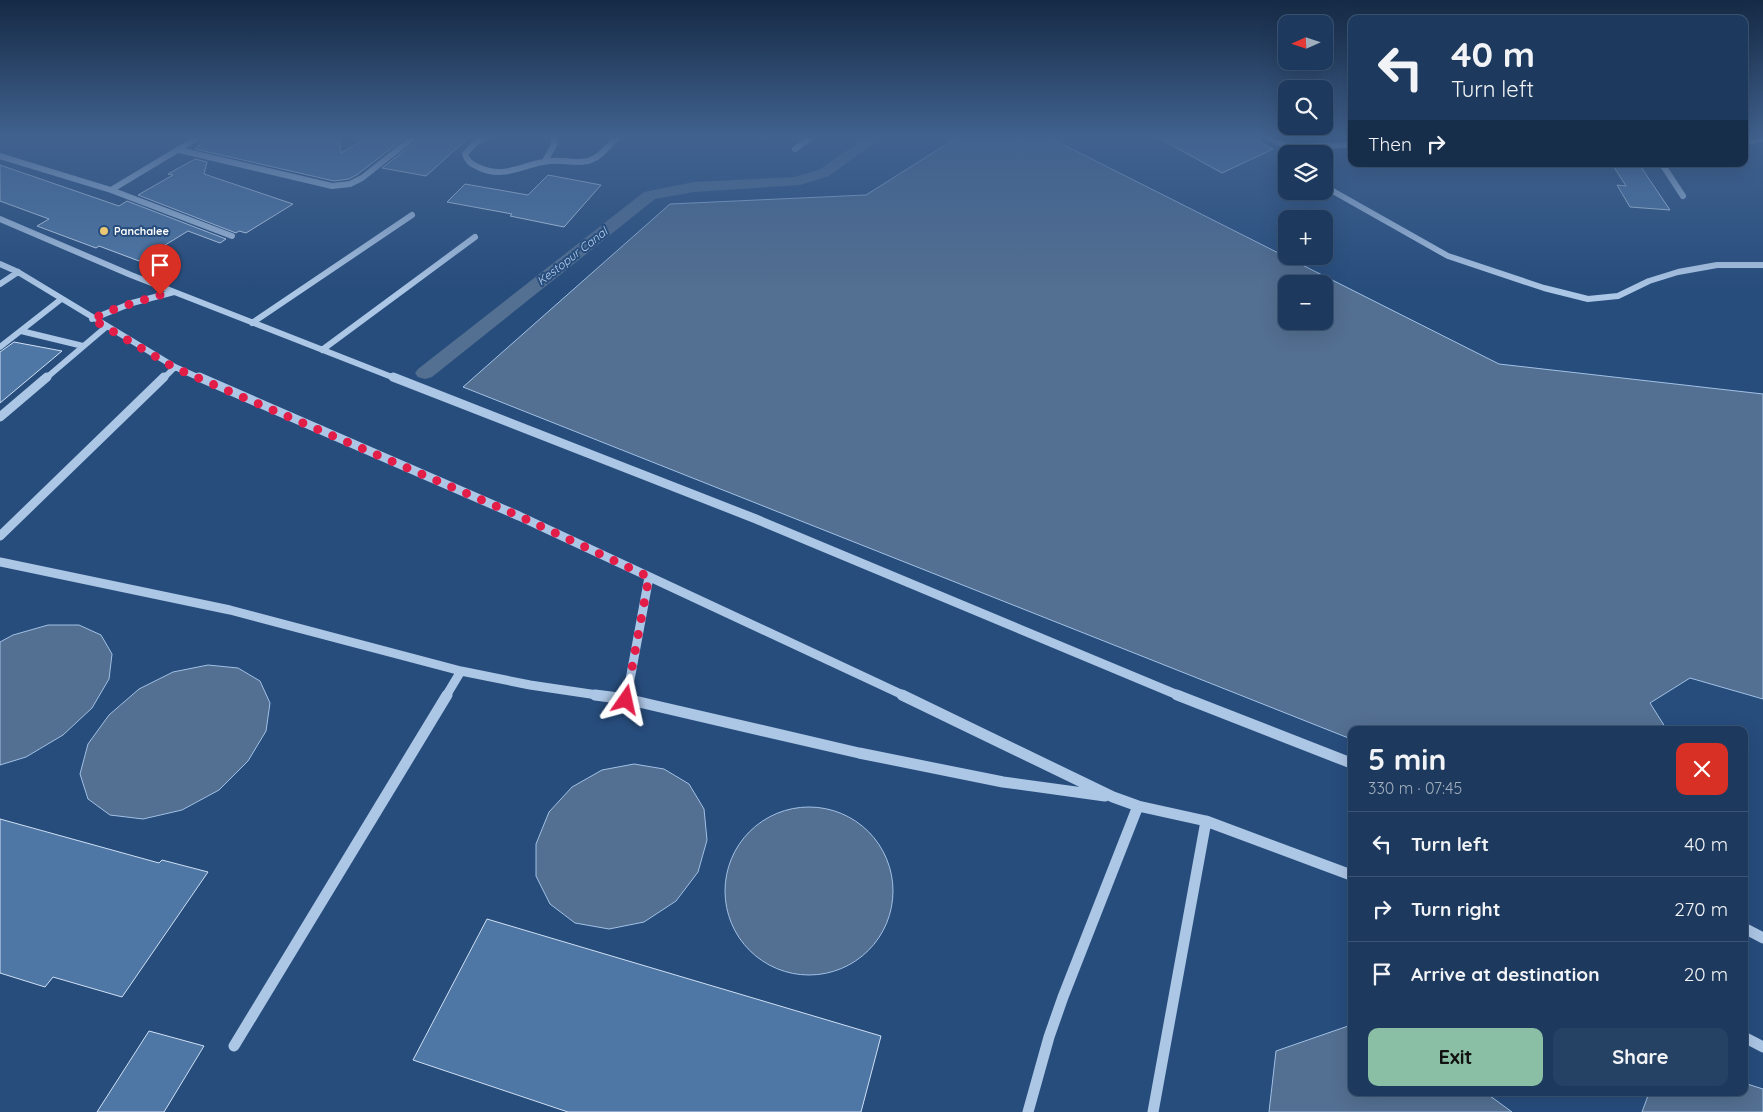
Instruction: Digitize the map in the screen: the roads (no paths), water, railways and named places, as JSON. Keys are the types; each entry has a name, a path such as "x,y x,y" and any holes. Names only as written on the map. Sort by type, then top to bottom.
{"street":[{"path":"108,189 232,236"},
{"path":"1678,189 1683,196"},
{"path":"1333,191 1448,256 1544,288 1588,299 1618,296 1648,281 1694,269 1718,265 1763,265"},
{"path":"252,322 412,215"},
{"path":"0,219 174,292 756,519 1112,669 1348,762"},
{"path":"322,350 475,237"},
{"path":"0,264 18,272 60,300 175,368 510,512 887,687 1113,797 1138,806 1206,821 1348,874"},
{"path":"0,284 18,272"},
{"path":"92,319 132,303 174,292"},
{"path":"0,347 60,300"},
{"path":"0,417 106,327"},
{"path":"21,331 83,346"},
{"path":"0,536 175,368"},
{"path":"0,562 230,610 461,671 530,685 626,700 859,753 1003,782 1113,797"},
{"path":"626,700 649,577"},
{"path":"234,1046 461,671"},
{"path":"1028,1112 1048,1037 1138,806"},
{"path":"1153,1112 1206,821"},
{"path":"1748,930 1763,938"},
{"path":"1748,1039 1763,1047"}],"water":[{"path":"876,189 1151,189 1278,253 1278,265 1302,265 1322,275 1278,275 1278,330 1333,330 1333,280 1499,364 1763,394 1763,699 1690,678 1650,703 1664,726 1348,726 1348,738 463,387 670,204 866,195"},
{"path":"48,625 79,625 101,635 112,654 109,679 92,708 63,735 26,757 0,765 0,642 13,635"},
{"path":"208,665 238,668 260,681 270,703 266,731 248,761 219,790 182,810 143,819 110,815 88,799 80,774 88,744 109,715 139,689 173,672"},
{"path":"634,764 664,769 689,784 704,809 707,840 698,872 676,901 644,922 609,929 575,923 550,904 536,876 536,844 549,812 572,787 602,770"},
{"path":"809,807 833,811 849,817 874,838 883,851 889,867 893,891 889,915 883,931 862,956 849,965 833,971 809,975 785,971 769,965 744,944 735,931 729,915 725,891 729,867 735,851 756,826 769,817 785,811"},
{"path":"1348,1026 1348,1096 1490,1096 1512,1112 1269,1112 1276,1051"},
{"path":"1748,1084 1763,1089 1763,1112 1642,1112 1648,1096 1748,1096"}],"waterway":[{"name":"Kestopur Canal","path":"425,373 650,195 684,189"}],"place":[{"name":"Panchalee","path":"104,231"}]}
